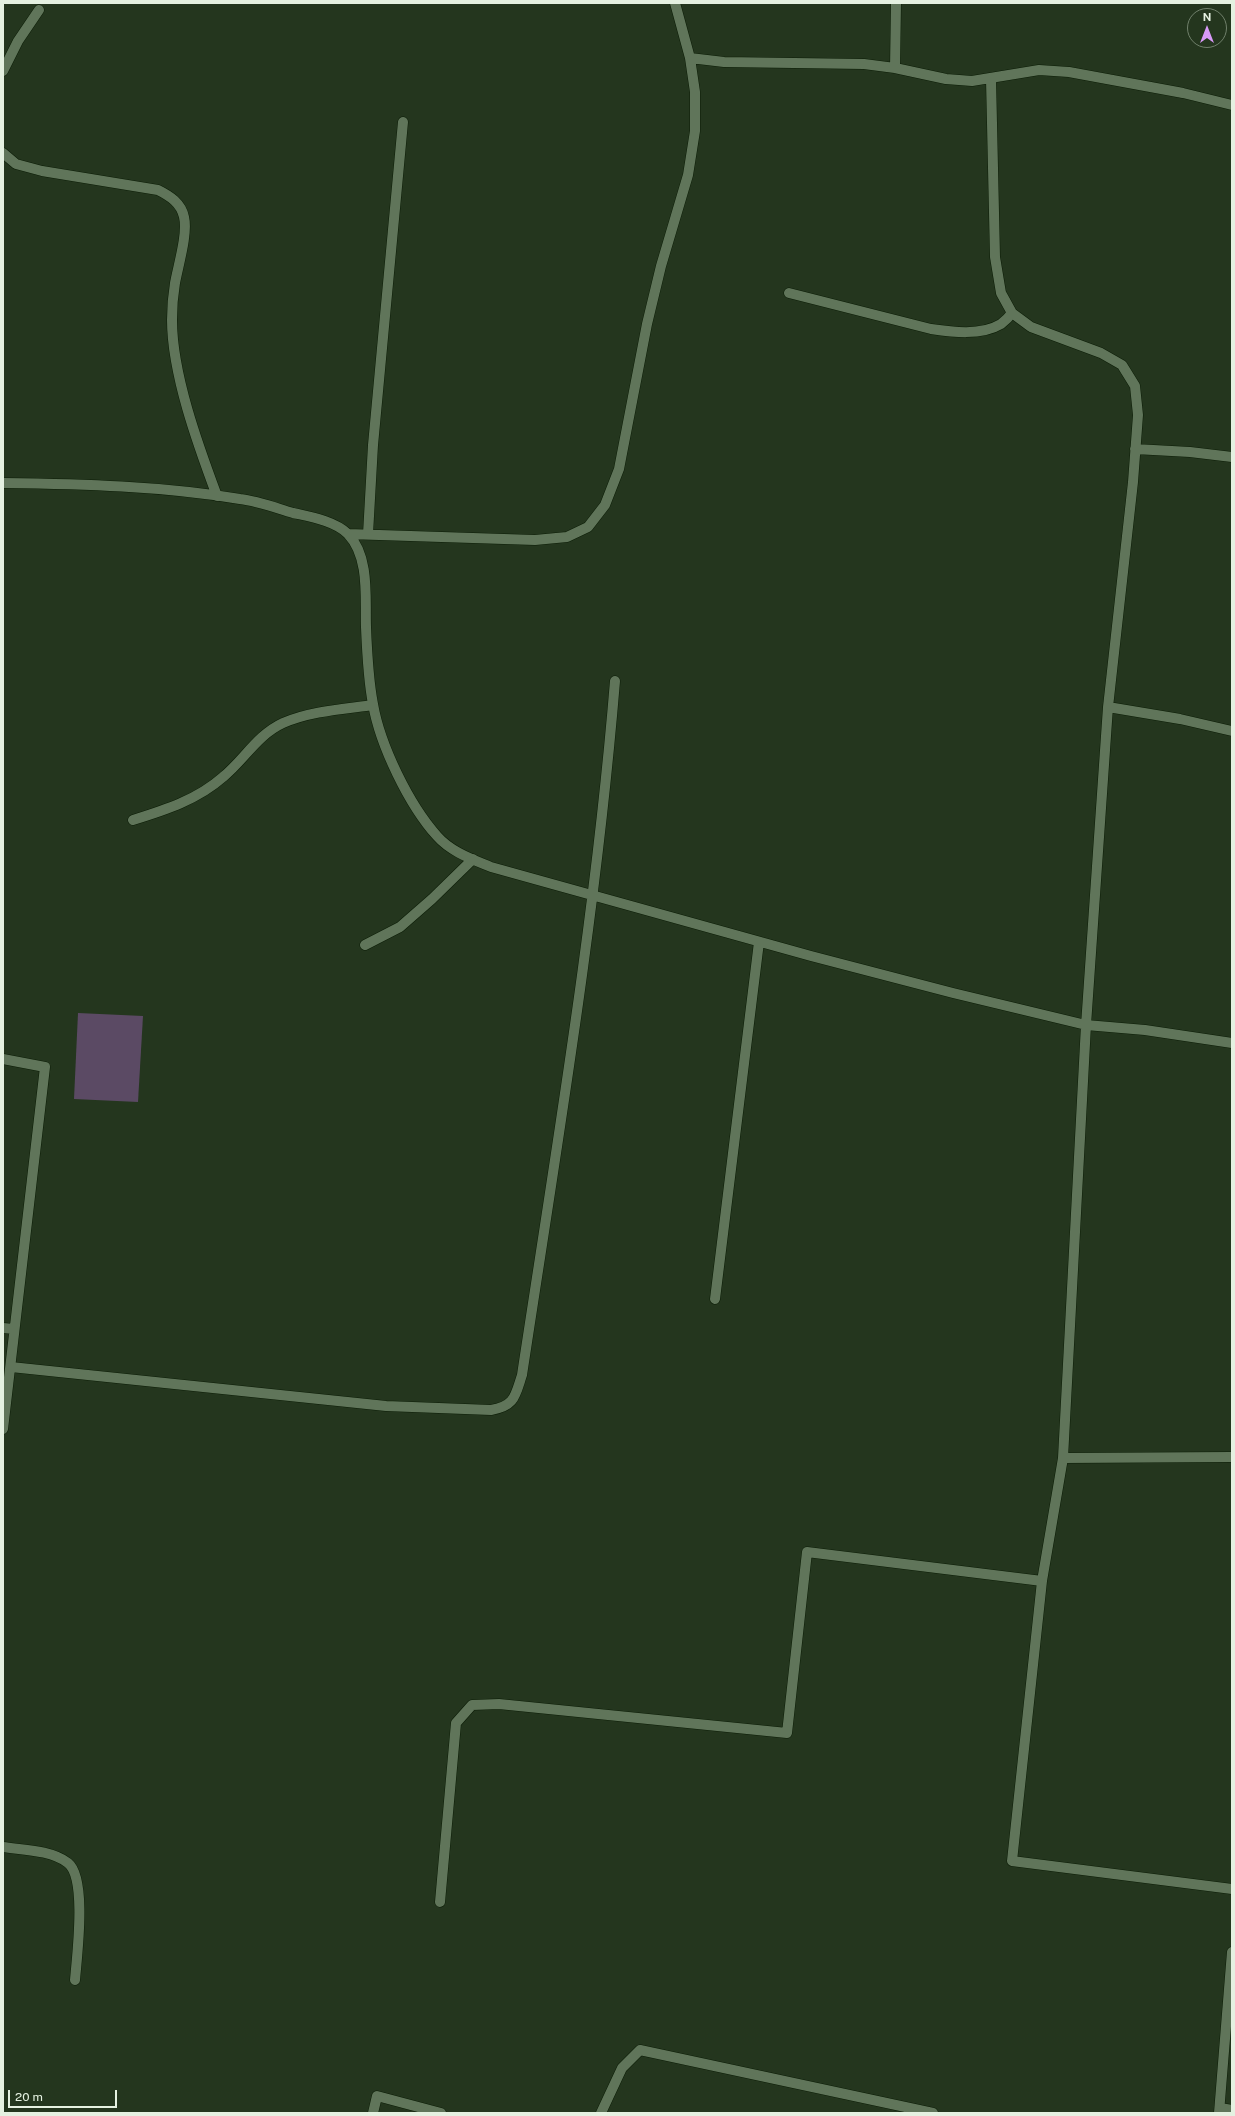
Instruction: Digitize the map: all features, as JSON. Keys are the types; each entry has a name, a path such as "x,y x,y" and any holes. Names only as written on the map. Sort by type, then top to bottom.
{"street":[{"path":"348,534 535,540 567,537 588,527 604,505 619,468 647,324 661,266 688,175 695,131 695,92 690,58 675,3"},
{"path":"896,3 896,68"},
{"path":"3,71 18,41 38,10"},
{"path":"690,58 724,62 864,64 896,68 946,79 972,81 1039,70 1069,72 1183,93 1232,105"},
{"path":"991,79 995,257 1001,293 1012,313 1031,326 1102,352 1122,365 1136,386 1138,415 1136,449 1108,707 1086,1025 1063,1458 1042,1582 1012,1861 1232,1889"},
{"path":"368,534 373,445 403,122"},
{"path":"3,153 16,164 42,171 158,190 175,199 184,217 183,247 175,284 172,320 176,357 198,446 217,496"},
{"path":"789,293 930,329 954,332 980,331 1001,324 1012,313"},
{"path":"1136,449 1190,452 1232,457"},
{"path":"3,483 104,485 181,491 241,499 300,514 331,524 348,534 360,551 363,571 367,665 373,705 391,761 417,808 437,837 459,853 491,867 593,894 759,942 953,993 1086,1025 1145,1030 1232,1043"},
{"path":"11,1367 386,1406 491,1410 504,1408 513,1400 522,1375 593,894 606,788 615,681"},
{"path":"133,820 177,806 200,794 223,777 265,733 284,722 338,710 373,705"},
{"path":"1108,707 1180,719 1232,731"},
{"path":"365,945 400,927 432,899 473,859"},
{"path":"715,1299 759,942"},
{"path":"3,1059 44,1067 3,1429"},
{"path":"3,1328 14,1329"},
{"path":"1063,1458 1232,1457"},
{"path":"440,1902 456,1723 472,1705 499,1704 787,1733 807,1552 1042,1582"},
{"path":"3,1847 54,1856 69,1864 76,1874 80,1890 75,1980"},
{"path":"1232,1952 1220,2110 1232,2110"},
{"path":"601,2113 622,2068 640,2050 933,2113"},
{"path":"373,2113 377,2096 441,2113"}],"building":[{"path":"78,1013 143,1016 138,1102 74,1099"}]}
